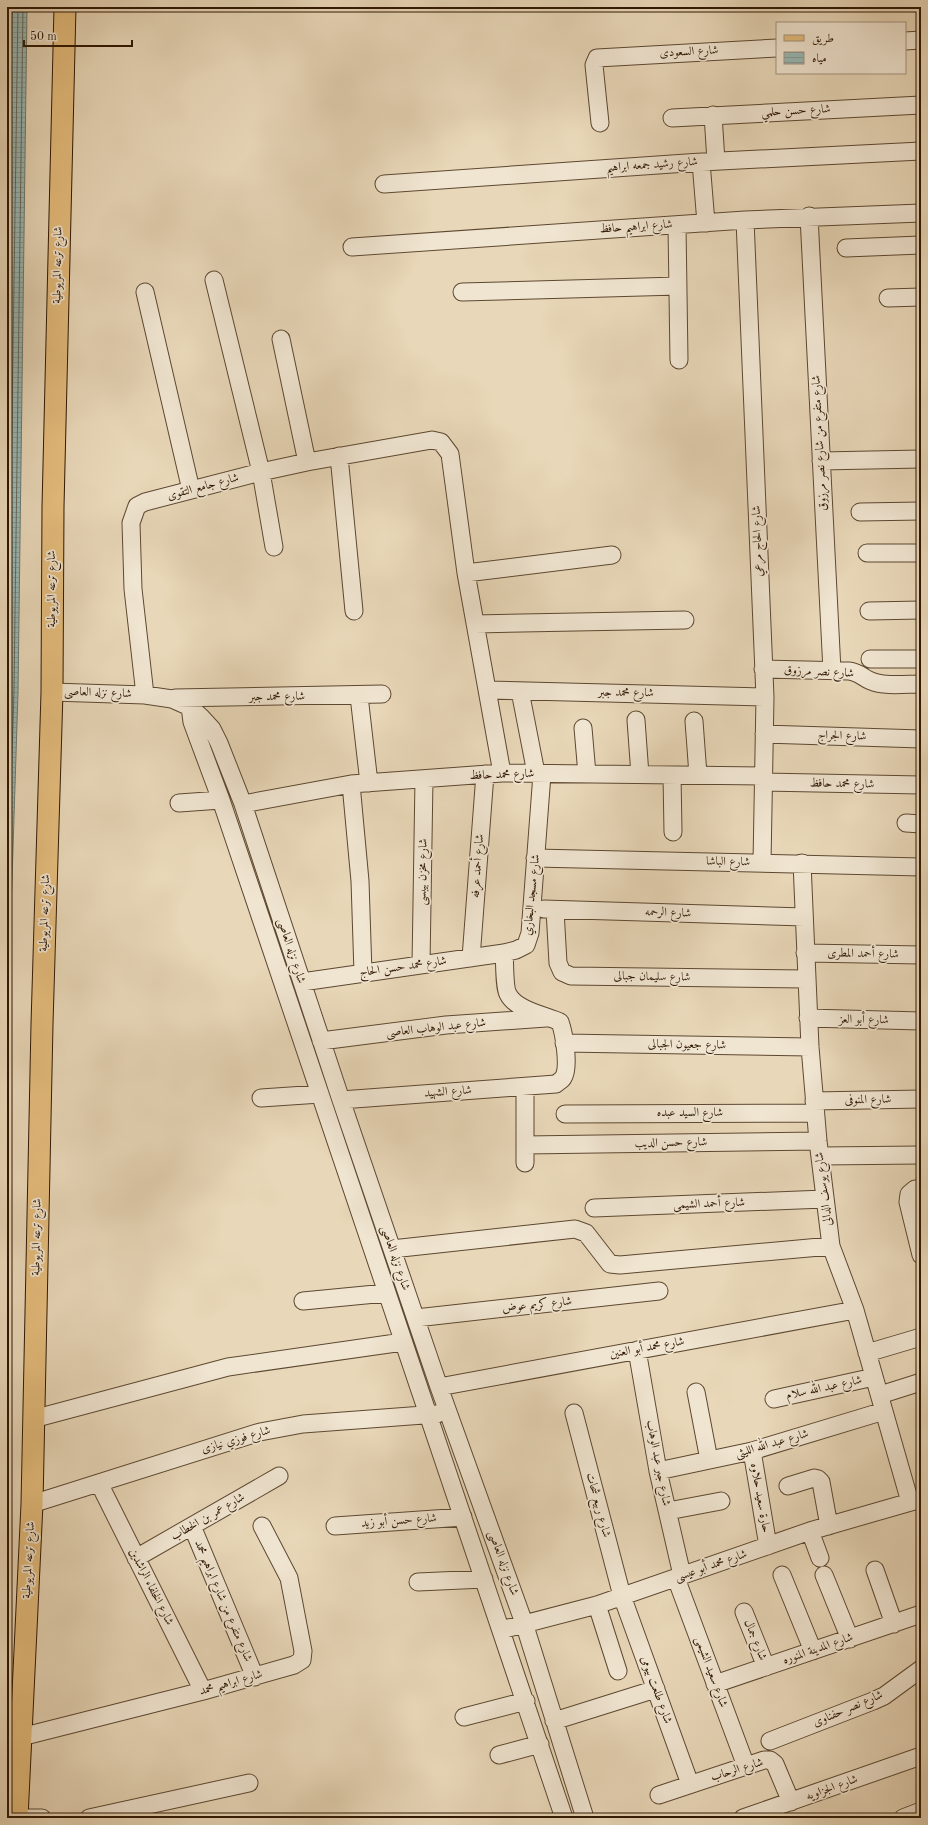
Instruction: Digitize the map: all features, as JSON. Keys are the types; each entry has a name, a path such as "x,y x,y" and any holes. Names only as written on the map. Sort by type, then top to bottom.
{"main road":[{"name":"شارع ترعه المريوطية","path":"15,1809 14,1737 32,1504 42,1024 52,692 53,507 65,7"}],"street":[{"path":"906,41 921,40"},
{"name":"شارع السعودى","path":"600,123 594,65 595,61 600,57 776,48"},
{"name":"شارع حسن حلمي","path":"672,118 921,105"},
{"path":"706,223 708,161 713,115"},
{"name":"شارع رشيد جمعه ابراهيم","path":"384,184 708,161 921,151"},
{"name":"شارع ابراهيم حافظ","path":"352,247 808,216 921,213"},
{"name":"شارع متفرع من شارع نصر مرزوق","path":"808,216 832,670"},
{"name":"شارع الحاج مرعي","path":"745,220 764,697 762,863"},
{"path":"677,225 679,360"},
{"path":"846,248 921,245"},
{"path":"214,280 261,472 274,547"},
{"path":"462,292 678,286"},
{"path":"145,292 191,490"},
{"path":"888,298 921,297"},
{"path":"281,339 307,462"},
{"name":"شارع جامع التقوى","path":"145,695 133,590 131,523 137,506 145,502 261,472 339,456 432,440 441,442 450,454"},
{"name":"شارع أحمد عرفه","path":"450,454 466,573 487,690 493,774 471,958"},
{"path":"339,456 354,611"},
{"path":"821,461 921,459"},
{"path":"860,512 921,511"},
{"path":"867,553 921,553"},
{"path":"466,573 612,555"},
{"path":"869,611 921,610"},
{"path":"475,624 685,620"},
{"path":"870,659 921,659"},
{"name":"شارع نصر مرزوق","path":"763,670 832,670 857,672 870,681 878,683 921,684"},
{"name":"شارع محمد جبر","path":"487,690 764,697"},
{"name":"شارع مسجد البخاري","path":"504,953 516,950 526,945 530,933 536,858 539,774 520,691"},
{"name":"شارع نزله العاصى","path":"52,692 145,695 172,698 190,706 212,729 219,743 243,804 332,1074 448,1413 524,1624 585,1818"},
{"name":"شارع محمد جبر","path":"172,698 359,696 382,694"},
{"path":"359,696 369,783"},
{"name":"شارع نزله العاصى","path":"190,706 192,722 221,800 386,1293 526,1701 564,1818"},
{"path":"636,720 640,774"},
{"path":"694,721 698,775"},
{"path":"583,728 587,774"},
{"name":"شارع الجراج","path":"764,734 921,739"},
{"name":"شارع محمد حافظ","path":"243,804 351,784 493,774 698,775 921,785"},
{"path":"672,775 673,832"},
{"name":"شارع مخزن بيبسى","path":"421,965 424,779"},
{"path":"351,784 360,881 363,973"},
{"path":"179,803 221,800"},
{"name":"شارع الباشا","path":"536,858 921,867"},
{"name":"شارع يوسف الدالى","path":"802,864 810,1047 824,1200 831,1246 855,1310 882,1403 916,1500"},
{"path":"247,880 267,876"},
{"name":"شارع الرحمه","path":"532,909 804,917"},
{"name":"شارع سليمان جبالى","path":"555,910 558,963 562,972 571,976 806,979"},
{"path":"504,953 507,993 516,1002 527,1009 560,1022 563,1030 564,1043"},
{"name":"شارع محمد حسن الحاج","path":"302,982 504,953"},
{"name":"شارع أحمد المطرى","path":"805,953 921,955"},
{"name":"شارع عبد الوهاب العاصى","path":"321,1041 446,1025 551,1018"},
{"name":"شارع أبو العز","path":"808,1018 921,1021"},
{"name":"شارع جعيون الجبالى","path":"564,1043 810,1047"},
{"name":"شارع الشهيد","path":"341,1100 556,1084 563,1078 566,1068 564,1043"},
{"path":"261,1098 317,1086 332,1074"},
{"path":"525,1087 525,1163"},
{"name":"شارع المنوفى","path":"815,1107 921,1099"},
{"name":"شارع السيد عبده","path":"565,1114 815,1107"},
{"name":"شارع حسن الديب","path":"525,1145 819,1149 921,1155"},
{"path":"921,1189 915,1189 909,1194 908,1202 921,1255"},
{"name":"شارع أحمد الشيمى","path":"594,1208 824,1200"},
{"path":"392,1249 575,1229 586,1233 610,1264 620,1265 831,1246"},
{"name":"شارع كريم عوض","path":"416,1318 659,1291"},
{"path":"302,1301 386,1293"},
{"name":"شارع محمد أبو العنين","path":"439,1387 855,1310"},
{"path":"867,1353 921,1337"},
{"path":"34,1419 228,1367 403,1342"},
{"name":"شارع جبر عبد الوهاب","path":"637,1350 658,1471 668,1511 679,1576"},
{"name":"شارع عبد الله سلام","path":"774,1399 874,1377"},
{"name":"شارع عبد الله الليثى","path":"658,1471 752,1451 882,1403 921,1382"},
{"path":"696,1392 709,1460"},
{"name":"شارع فوزي نيازى","path":"32,1504 260,1432 303,1424 448,1413"},
{"name":"شارع ربيع شحات","path":"574,1413 622,1596"},
{"name":"حارة سعيد حلاوه","path":"752,1451 768,1546"},
{"name":"شارع عمر بن الخطاب","path":"136,1558 279,1476"},
{"path":"788,1486 814,1478 818,1479 821,1482 829,1526"},
{"name":"شارع الخلفاء الراشدين","path":"99,1483 203,1691"},
{"name":"شارع محمد أبو عيسى","path":"501,1630 597,1605 810,1531 916,1500"},
{"path":"668,1511 721,1501"},
{"name":"شارع حسن أبو زيد","path":"335,1526 463,1517"},
{"name":"شارع متفرع من شارع ابراهيم محمد","path":"192,1526 255,1677"},
{"name":"شارع ابراهيم محمد","path":"14,1737 203,1691 294,1665 302,1660 303,1650 289,1578 262,1526"},
{"path":"810,1531 820,1558"},
{"path":"875,1570 894,1624"},
{"path":"824,1575 850,1639"},
{"name":"شارع سعيد الشيمى","path":"679,1576 715,1684 746,1766"},
{"path":"782,1576 813,1651"},
{"path":"418,1582 484,1579"},
{"name":"شارع طلعت بيومى","path":"622,1596 690,1784"},
{"path":"597,1605 618,1671"},
{"name":"شارع جمال","path":"744,1612 766,1667"},
{"name":"شارع المدينة المنوره","path":"715,1684 921,1614"},
{"name":"شارع نصر حفناوى","path":"770,1741 884,1696 921,1668"},
{"path":"554,1721 656,1689"},
{"path":"464,1717 526,1701"},
{"path":"499,1755 540,1744"},
{"name":"شارع الجزاويه","path":"743,1818 921,1756"},
{"name":"شارع الرحاب","path":"659,1795 764,1760 770,1760 775,1764 791,1802"},
{"path":"89,1818 249,1783"},
{"path":"15,1809 42,1818"},
{"path":"903,1818 921,1811"}],"water":[{"path":"7,7 27,7 18,692 7,1037"}]}
